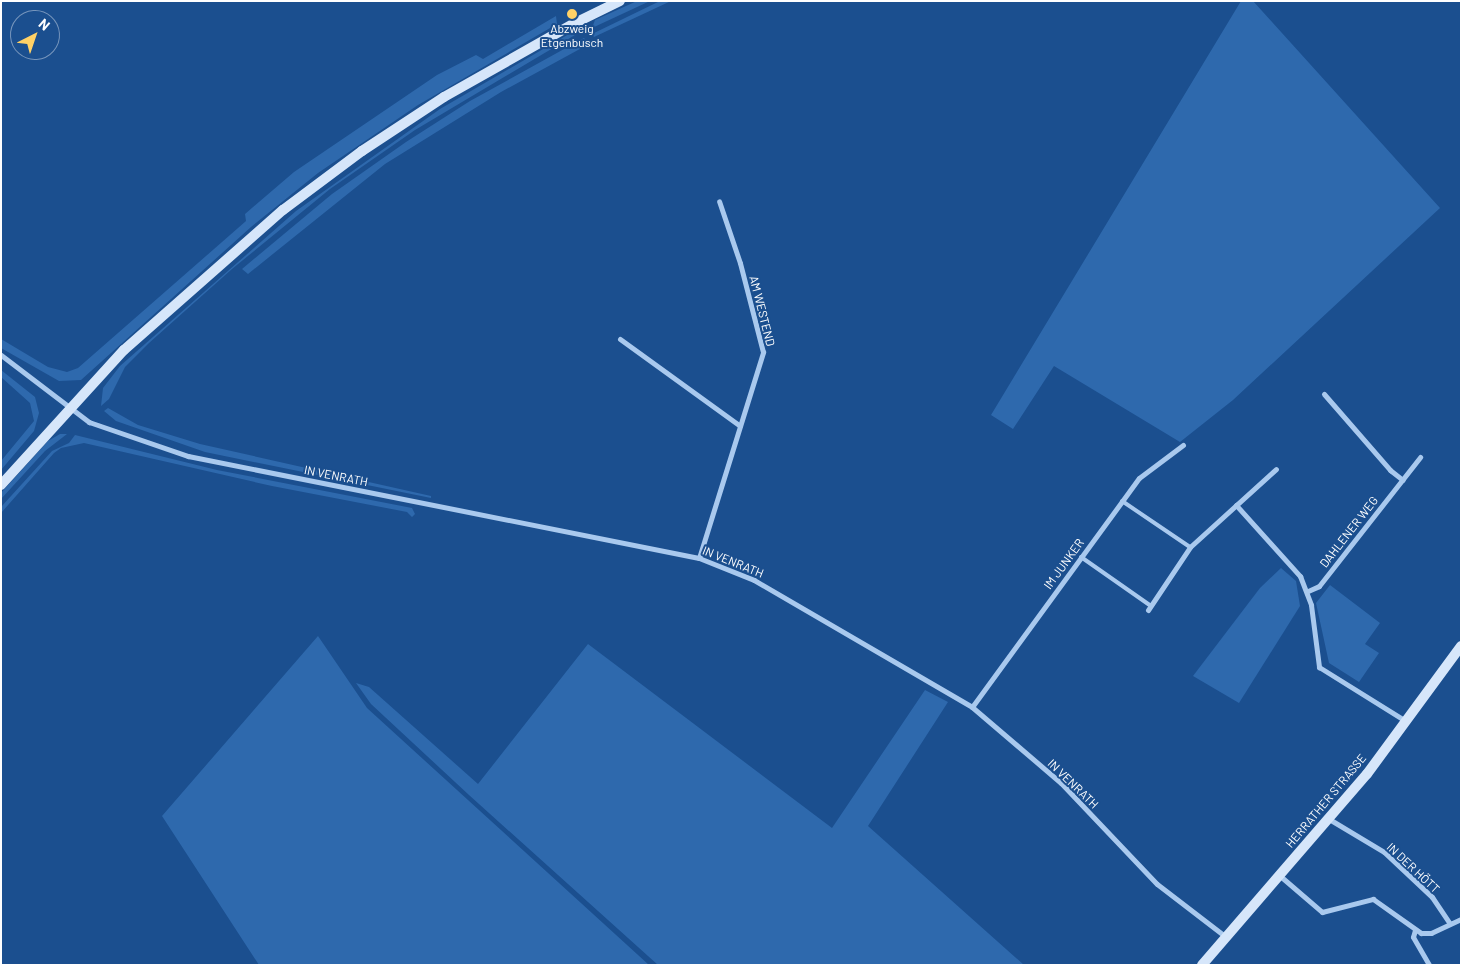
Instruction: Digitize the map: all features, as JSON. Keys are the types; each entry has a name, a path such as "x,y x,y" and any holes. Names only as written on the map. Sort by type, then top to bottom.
{"street":[{"path":"1,485 124,350 233,253 362,151 495,68 620,1"},
{"name":"AM WESTEND","path":"699,558 763,352 740,263 719,202"},
{"path":"620,339 740,426"},
{"name":"IN VENRATH","path":"1,355 89,422 188,456 699,558 786,596 972,707 1060,783 1157,884 1226,937"},
{"path":"1324,394 1403,480"},
{"name":"IM JUNKER","path":"972,707 1139,478 1183,445"},
{"name":"DAHLENER WEG","path":"1308,591 1319,586 1420,457"},
{"path":"1150,608 1190,546 1276,469"},
{"path":"1236,505 1300,576 1308,591 1319,667 1404,720"},
{"name":"HERRATHER STRASSE","path":"1202,965 1329,819 1461,646"},
{"name":"IN DER HÖTT","path":"1329,819 1384,852 1432,897 1450,924"},
{"path":"1279,875 1322,912 1372,899 1415,930 1431,933 1461,919"},
{"path":"1415,930 1413,937 1429,965"}],"lane":[{"path":"1122,501 1190,546"},
{"path":"1081,557 1150,608"}],"shaded area":[{"path":"637,1 650,1 592,28 595,20"},
{"path":"660,1 671,1 594,37 592,34"},
{"path":"1241,1 1253,1 1440,208 1233,400 1180,442 1054,366 1013,429 991,415"},
{"path":"556,16 557,24 418,105 318,173 251,227 81,380 59,381 1,348 1,339 48,367 67,372 78,368 246,221 245,214 294,172 437,75 476,55 483,59"},
{"path":"569,34 575,35 415,130 330,189 232,269 149,343 125,367 109,399 101,406 103,388 120,366 296,211 440,109"},
{"path":"584,38 589,44 501,92 385,164 248,274 242,269 332,194 406,142 470,101"},
{"path":"1,370 35,397 39,413 34,431 1,470 1,461 34,421 30,403 1,377"},
{"path":"108,408 138,425 200,444 431,496 431,498 205,452 116,421 104,411"},
{"path":"60,434 67,434 45,451 1,499 1,493 48,441"},
{"path":"75,435 217,470 412,508 415,514 412,517 407,512 272,486 84,443 61,448 54,453 1,513 1,507 52,451 69,443"},
{"path":"1281,568 1296,581 1300,606 1239,703 1193,676 1260,588"},
{"path":"1330,585 1380,623 1365,644 1379,653 1359,682 1329,663 1316,603"},
{"path":"318,636 367,708 649,965 259,965 162,816"},
{"path":"588,644 832,828 925,690 948,702 868,826 1024,965 658,965 371,704 356,683 369,687 478,784"}],"place":[{"name":"Abzweig Etgenbusch","path":"572,14"}]}
